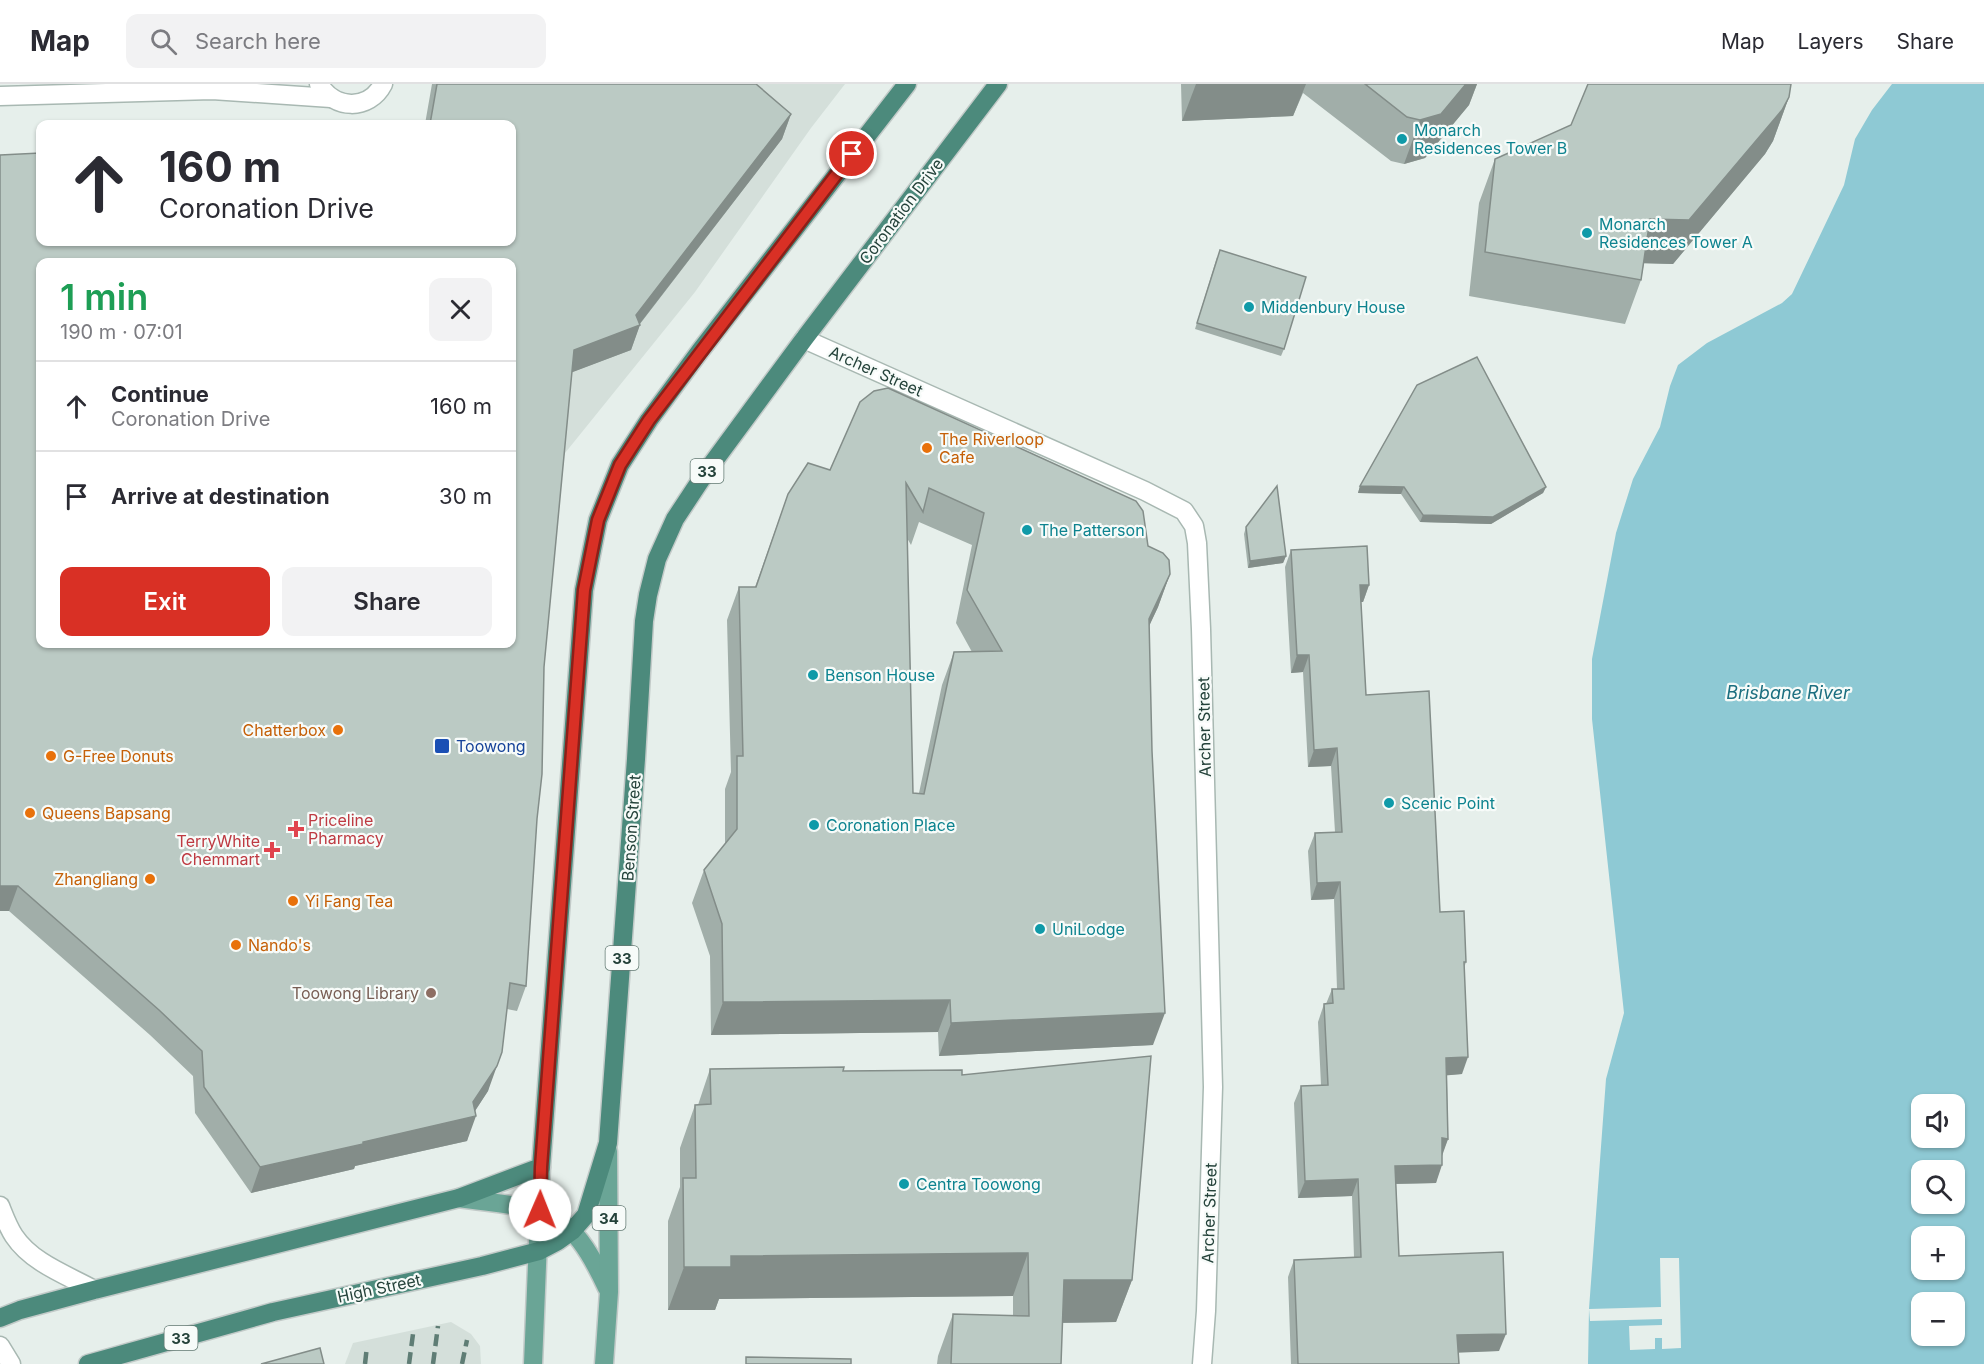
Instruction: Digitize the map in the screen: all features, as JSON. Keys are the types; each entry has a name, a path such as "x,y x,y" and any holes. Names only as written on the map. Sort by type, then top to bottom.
{"highway":[{"path":"0,1318 20,1310 94,1290 459,1198 541,1167 584,590 598,520 620,465 649,420 741,297 907,84"},
{"name":"Coronation Drive","path":"804,339 998,84"},
{"name":"Benson Street","path":"608,1143 636,766 644,621 648,595 657,559 675,519 706,472 804,339"},
{"name":"High Street","path":"88,1364 273,1312 482,1266 539,1251 572,1231 586,1215 608,1143"}],"main road":[{"name":"Benson Street","path":"604,1364 609,1292 608,1143"},
{"path":"533,1364 541,1167"},
{"path":"459,1198 540,1210 560,1221 572,1231 595,1263 609,1292"}],"street":[{"path":"212,90 242,84"},
{"path":"0,96 212,90 325,91 342,103 360,104 369,100 383,85"},
{"name":"Archer Street","path":"804,339 1145,491 1184,511 1194,526 1197,543 1201,629 1214,1087 1202,1364"},
{"path":"0,1206 13,1235 28,1251 45,1264 94,1290"},
{"path":"0,1346 11,1364"}],"shaded area":[{"path":"593,84 845,84 811,128 695,292 557,463"},
{"path":"451,1322 471,1334 480,1346 481,1364 345,1364 353,1343"}],"water":[{"name":"Brisbane River","path":"1892,84 1984,84 1984,1364 1588,1364 1589,1309 1606,1079 1624,1013 1592,719 1592,659 1616,533 1633,479 1660,427 1670,386 1678,365 1707,343 1782,303 1792,294 1844,185 1855,139 1872,110"}],"pier":[{"path":"1660,1258 1679,1258 1681,1348 1662,1349 1662,1338 1655,1338 1655,1349 1630,1350 1629,1326 1662,1325 1662,1319 1590,1321 1589,1309 1661,1307"}],"building":[{"path":"437,84 756,84 791,114 636,315 640,325 574,350 544,667 542,774 526,986 510,983 502,1052 497,1066 473,1102 476,1116 260,1167 204,1087 202,1051 159,1010 18,886 0,886 0,155 36,153 36,246 516,246 516,120 431,120"},
{"path":"1365,84 1466,84 1441,114 1420,120 1407,117"},
{"name":"Monarch Residences Tower A","path":"1588,84 1791,84 1789,97 1782,110 1689,220 1650,219 1641,280 1485,252 1495,159 1571,125"},
{"name":"Middenbury House","path":"1220,250 1306,277 1284,349 1197,323"},
{"path":"1477,357 1546,487 1493,517 1423,515 1404,487 1360,486 1417,385"},
{"path":"888,388 1136,501 1143,511 1148,546 1163,553 1169,560 1170,574 1149,619 1152,751 1165,1013 951,1023 950,1000 723,1002 722,924 704,870 737,829 737,756 743,756 739,587 756,587 788,494 808,463 830,470 860,402 874,391","holes":["906,483 923,512 929,488 984,513 967,590 1002,651 954,652 924,794 913,793"]},
{"path":"1277,486 1286,556 1250,561 1246,527"},
{"path":"1367,546 1369,585 1360,585 1366,695 1429,691 1440,912 1464,911 1468,1057 1446,1058 1448,1139 1442,1138 1442,1165 1395,1166 1399,1256 1503,1252 1506,1334 1457,1335 1459,1364 1298,1364 1294,1260 1361,1257 1358,1179 1305,1181 1301,1086 1328,1085 1324,1004 1333,1003 1332,989 1344,989 1340,882 1317,883 1315,833 1342,832 1337,748 1314,750 1309,655 1297,655 1291,550"},
{"name":"Centra Toowong","path":"1151,1056 1132,1280 1064,1280 1061,1364 951,1364 953,1314 1029,1316 1028,1253 731,1256 731,1267 684,1267 683,1178 696,1178 695,1105 711,1104 710,1069 844,1067 843,1071 962,1070 962,1075"},
{"path":"320,1348 324,1364 261,1364"},
{"path":"746,1357 851,1359 851,1364 746,1364"}],"railway":[{"path":"433,1364 438,1326"},
{"path":"409,1364 413,1334"},
{"path":"462,1364 467,1340"},
{"path":"365,1364 367,1346"}],"place":[{"name":"Monarch Residences Tower B","path":"1402,139"},
{"name":"Monarch Residences Tower A","path":"1587,233"},
{"name":"Middenbury House","path":"1249,307"},
{"name":"The Riverloop Cafe","path":"927,448"},
{"name":"The Patterson","path":"1027,530"},
{"name":"Benson House","path":"813,675"},
{"name":"Chatterbox","path":"338,730"},
{"name":"Toowong","path":"442,746"},
{"name":"G-Free Donuts","path":"51,756"},
{"name":"Scenic Point","path":"1389,803"},
{"name":"Queens Bapsang","path":"30,813"},
{"name":"Coronation Place","path":"814,825"},
{"name":"Priceline Pharmacy","path":"296,829"},
{"name":"TerryWhite Chemmart","path":"272,850"},
{"name":"Zhangliang","path":"150,879"},
{"name":"Yi Fang Tea","path":"293,901"},
{"name":"UniLodge","path":"1040,929"},
{"name":"Nando's","path":"236,945"},
{"name":"Toowong Library","path":"431,993"},
{"name":"Centra Toowong","path":"904,1184"}],"route":[{"path":"540,1210 541,1167 584,590 598,520 620,465 649,420 852,154"}]}
